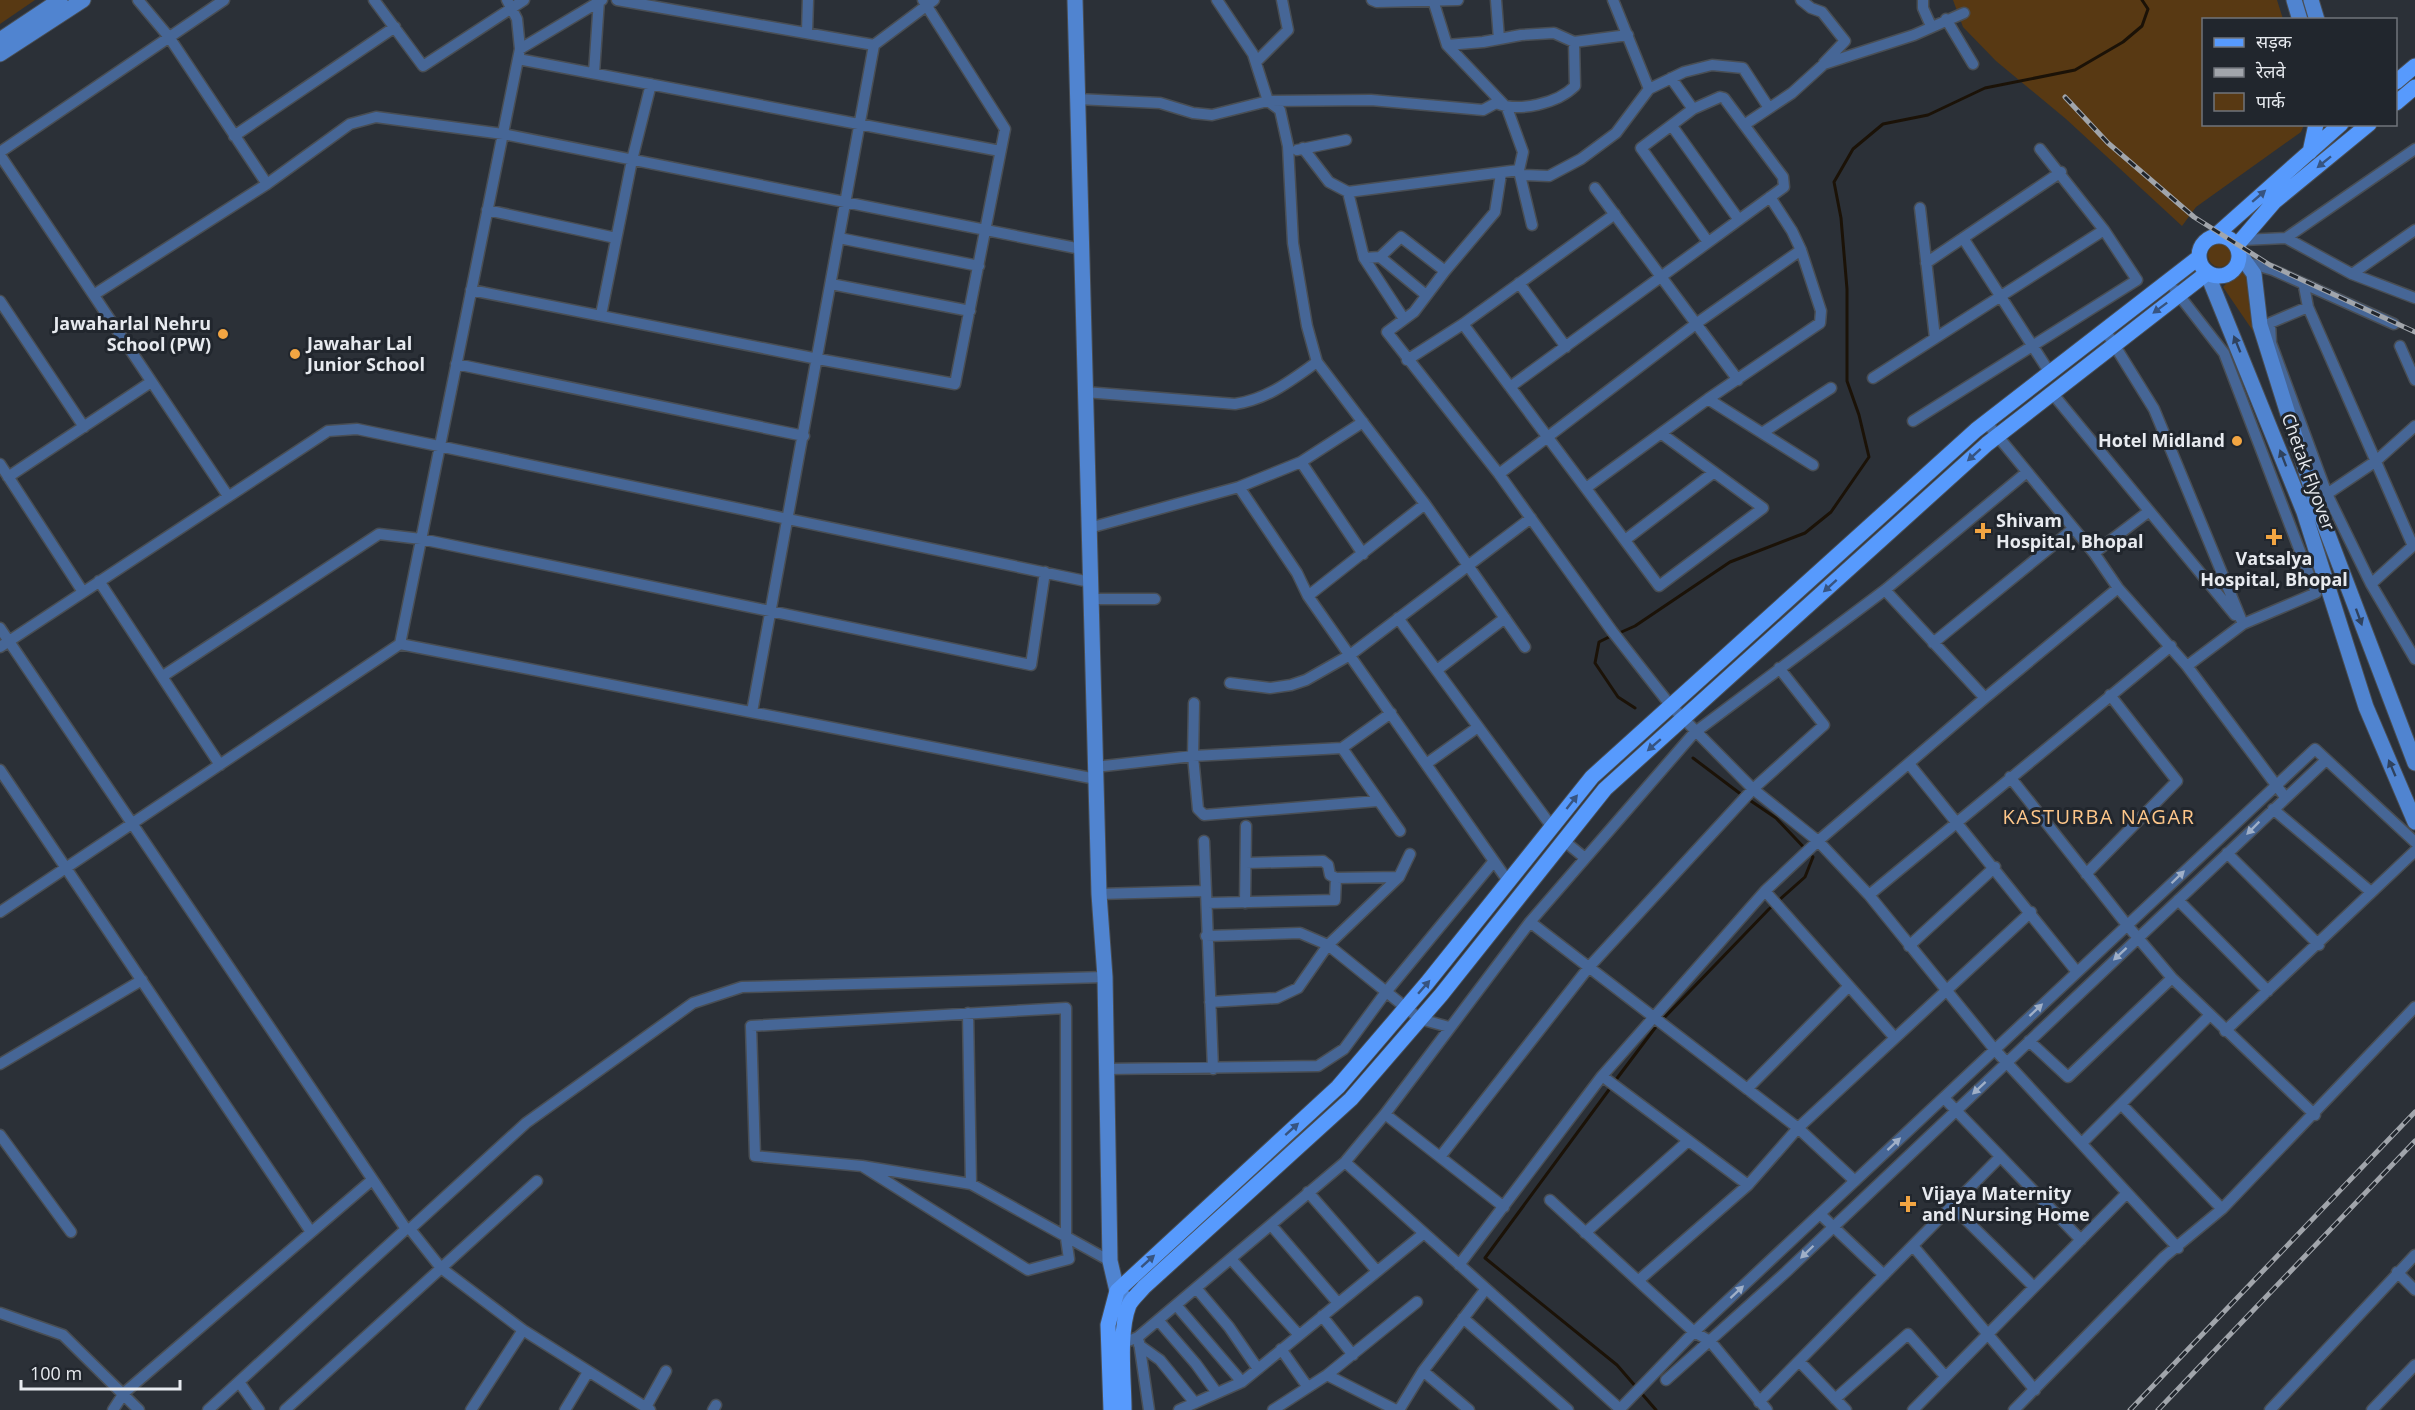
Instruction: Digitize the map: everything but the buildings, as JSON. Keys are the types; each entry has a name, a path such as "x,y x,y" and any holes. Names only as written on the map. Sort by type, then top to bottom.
{"main road":[{"path":"2397,81 2414,67"},
{"path":"2397,102 2415,87"},
{"path":"2310,152 2316,126"},
{"path":"1111,1410 1108,1324 1117,1290 1338,1087 1406,1008 1592,777 1986,422 2198,258 2203,243 2216,235 2337,126"},
{"path":"1124,1410 1125,1321 1130,1303 1144,1287 1351,1099 1420,1019 1605,789 1997,436 2206,273 2221,276 2235,268 2242,250 2274,202 2343,146 2360,128"},
{"path":"2216,235 2224,236 2242,250"},
{"path":"2198,258 2206,273"}],"street":[{"path":"0,40 60,0"},
{"path":"0,54 83,0"},
{"path":"138,0 168,37 267,184"},
{"path":"224,0 0,154 228,496"},
{"path":"374,0 423,66 510,4 524,0"},
{"path":"519,54 600,0"},
{"path":"594,73 600,0"},
{"path":"617,0 874,45"},
{"path":"807,32 808,0"},
{"path":"1075,0 1095,773 1099,894 1105,977 1110,1261 1117,1290 1130,1303"},
{"path":"1256,62 1288,30 1282,0"},
{"path":"1372,0 1377,2 1458,0"},
{"path":"1496,0 1499,39"},
{"path":"1613,0 1649,89"},
{"path":"1744,125 1792,93 1845,41 1822,12 1811,8 1801,0"},
{"path":"1923,0 1923,8 1931,26"},
{"path":"2294,0 2299,18"},
{"path":"2311,0 2316,18"},
{"path":"1433,1 1447,45 1507,108 1522,148 1521,173 1526,206 1532,225"},
{"path":"471,290 818,359 955,384 1005,129 928,2 874,45 818,359 772,612 752,712"},
{"path":"1224,2 1256,62 1268,100 1280,110 1288,151 1293,243 1306,326 1317,362 1425,504 1525,647"},
{"path":"0,912 400,644 519,54 517,19 510,4"},
{"path":"1821,66 1914,35 1964,13"},
{"path":"1946,19 1972,64"},
{"path":"234,136 394,27"},
{"path":"1447,45 1554,33 1574,42 1628,35"},
{"path":"1077,99 1160,103 1193,113 1212,115 1268,100 1371,100 1483,110 1496,103 1507,108 1530,106 1565,96 1575,86 1574,42"},
{"path":"519,54 594,73 999,151"},
{"path":"1303,148 1329,182 1348,192 1501,174 1521,173 1549,176 1581,159 1616,133 1649,89 1684,72 1712,65 1743,68 1769,108"},
{"path":"2397,69 2414,67"},
{"path":"1671,78 1693,109"},
{"path":"602,315 632,160 651,84"},
{"path":"1510,387 1785,187 1783,177 1724,98 1716,98 1693,109 1641,148 1708,242"},
{"path":"95,294 267,184 350,124 376,117 503,134 1082,249"},
{"path":"1672,126 1739,220"},
{"path":"2337,126 2343,146"},
{"path":"1288,151 1346,140"},
{"path":"2040,149 2061,172 2149,296"},
{"path":"2242,250 2286,238 2415,149"},
{"path":"1926,263 2061,172"},
{"path":"1501,174 1495,212 1414,312 1387,332 1499,474 1628,653 1694,733 1754,789 1818,841 1869,895 1995,1050 2178,1248"},
{"path":"1595,188 1738,380"},
{"path":"1348,192 1364,258 1404,319"},
{"path":"1586,488 1708,399 1820,323 1821,311 1801,250 1792,231 1770,197"},
{"path":"1920,208 1935,338"},
{"path":"488,210 616,238"},
{"path":"1407,360 1463,324 1615,214"},
{"path":"1873,378 2104,230"},
{"path":"2352,274 2415,230"},
{"path":"1364,258 1380,257 1401,237 1445,271"},
{"path":"839,238 979,266"},
{"path":"1963,238 2050,373"},
{"path":"2286,238 2352,274 2413,295"},
{"path":"1499,474 1697,323 1801,250"},
{"path":"2242,250 2304,286 2394,324"},
{"name":"Chetak Flyover","path":"2242,250 2254,274 2260,325 2316,503 2415,763"},
{"path":"1380,257 1426,295"},
{"name":"Chetak Flyover","path":"2206,273 2316,503 2366,707 2415,822"},
{"path":"1913,421 2136,280"},
{"path":"2168,282 2224,353 2316,592 2243,624 2187,666"},
{"path":"1519,283 1566,346"},
{"path":"831,284 970,311"},
{"path":"2304,286 2308,307 2414,545 2371,584"},
{"path":"0,301 84,427"},
{"path":"2308,307 2270,323 2271,343 2316,503 2371,584 2415,659"},
{"path":"1463,324 1659,586 1763,508 1662,434"},
{"path":"2105,330 2154,409 2243,624"},
{"path":"2400,346 2415,380"},
{"path":"1085,392 1235,404 1256,400 1274,392 1317,362"},
{"path":"456,364 804,436"},
{"path":"8,477 151,382"},
{"path":"1762,433 1831,388"},
{"path":"2052,393 2148,512 2243,624"},
{"path":"1708,399 1813,465"},
{"path":"1089,528 1239,487 1301,462 1362,422"},
{"path":"1986,422 2094,553 2118,588 2187,666 2285,797"},
{"path":"2316,503 2376,461 2415,426"},
{"path":"4,644 328,430 357,429 1090,582"},
{"path":"1301,462 1363,554"},
{"path":"0,464 83,592"},
{"path":"1107,1346 1139,1341 1158,1320 1345,1162 1385,1114 1530,922 1694,733 1886,590 2027,472"},
{"path":"1625,540 1713,473"},
{"path":"1239,487 1297,573 1308,596 1509,881"},
{"path":"1308,596 1425,504"},
{"path":"2094,553 2148,512"},
{"path":"1230,683 1270,688 1291,685 1350,655 1530,518"},
{"path":"1933,643 2073,529"},
{"path":"163,676 379,534 421,539 1031,665 1046,572"},
{"path":"99,581 220,765"},
{"path":"1459,1265 1504,1207 1524,1175 1602,1076 1765,891 1818,841 2118,588"},
{"path":"1886,590 1985,698"},
{"path":"1091,599 1155,599"},
{"path":"1398,618 1552,827"},
{"path":"1437,670 1505,618"},
{"path":"0,628 4,644 132,824 372,1180 408,1229 441,1268 523,1330 648,1409 666,1371"},
{"path":"400,644 752,712 1095,773 1193,756 1342,748 1391,714"},
{"path":"1869,895 2171,646"},
{"path":"1440,1157 1588,967 1754,789 1824,725 1779,668"},
{"path":"2085,874 2177,781 2110,695"},
{"path":"1194,703 1193,756 1198,809 1204,815 1377,801"},
{"path":"1426,764 1478,727"},
{"path":"1342,748 1400,831"},
{"path":"1345,1162 1620,1410 1694,1332 1821,1215 2275,784 2315,749 2415,842"},
{"path":"1666,1380 1833,1227 2326,760"},
{"path":"1910,765 1958,821 2077,972"},
{"path":"1,772 312,1232"},
{"path":"2010,777 2085,874 2172,978 2315,1115"},
{"path":"2272,809 2371,892"},
{"path":"1245,903 1246,826"},
{"path":"1563,840 1585,858"},
{"path":"1204,841 1213,1070"},
{"path":"2225,1031 2319,945 2415,851"},
{"path":"2227,853 2319,945"},
{"path":"1210,1002 1277,998 1298,988 1328,945 1399,877 1410,854"},
{"path":"1246,863 1323,861 1328,865 1330,875 1336,878 1399,877"},
{"path":"1106,1069 1213,1070 1318,1066 1344,1048 1386,992 1494,861"},
{"path":"1910,946 1995,867"},
{"path":"1207,903 1335,900 1336,878"},
{"path":"1099,894 1206,891"},
{"path":"1765,891 1895,1038"},
{"path":"2178,900 2268,991"},
{"path":"1639,1280 1748,1185 1798,1128 1948,992 2031,912"},
{"path":"1530,922 1798,1128 1855,1181"},
{"path":"1206,936 1300,933 1328,945 1420,1019 1449,1027"},
{"path":"208,1410 526,1124 693,1003 742,987 1105,977"},
{"path":"2029,1041 2068,1077 2172,978"},
{"path":"0,1064 142,980"},
{"path":"1747,1089 1849,986"},
{"path":"2014,1410 2164,1257 2178,1248 2222,1209 2315,1115 2415,1007"},
{"path":"862,1166 1028,1270 1069,1259 1066,1238 1066,1008 751,1026 755,1156 862,1166 971,1184 1066,1238 1110,1261"},
{"path":"968,1013 971,1184"},
{"path":"2082,1143 2210,1015"},
{"path":"1602,1076 1748,1185"},
{"path":"1944,1098 2081,1240"},
{"path":"2121,1104 2222,1209"},
{"path":"1385,1114 1504,1207"},
{"path":"0,1135 71,1232"},
{"path":"1585,1233 1688,1141"},
{"path":"1550,1200 1694,1332 1710,1341 1763,1406 1799,1361 2000,1157"},
{"path":"1866,1170 1878,1183"},
{"path":"113,1410 124,1393 372,1180"},
{"path":"285,1410 537,1181"},
{"path":"1308,1192 1377,1271"},
{"path":"1912,1410 2127,1193"},
{"path":"1952,1206 2034,1287"},
{"path":"1821,1215 1884,1275"},
{"path":"1271,1225 1338,1303"},
{"path":"1179,1410 1242,1382 1423,1234"},
{"path":"1913,1246 2035,1390"},
{"path":"2270,1410 2415,1255"},
{"path":"1231,1259 1299,1334"},
{"path":"2397,1272 2415,1290"},
{"path":"1196,1288 1229,1327 1258,1369"},
{"path":"1328,1375 1397,1410 1423,1371 1485,1290"},
{"path":"1274,1410 1307,1386 1328,1375 1417,1302"},
{"path":"1176,1305 1242,1382"},
{"path":"0,1313 63,1335 139,1410"},
{"path":"1322,1316 1353,1355"},
{"path":"1463,1318 1568,1410"},
{"path":"1158,1320 1196,1364 1217,1393"},
{"path":"471,1410 523,1330"},
{"path":"1835,1399 1908,1334 1945,1376"},
{"path":"1139,1341 1160,1360 1195,1403"},
{"path":"1139,1341 1149,1410"},
{"path":"1281,1349 1307,1386"},
{"path":"1799,1361 1846,1410"},
{"path":"2372,1410 2415,1365"},
{"path":"1423,1371 1469,1410"},
{"path":"565,1410 588,1372"},
{"path":"239,1382 259,1410"}],"green space":[{"path":"0,0 35,0 0,24"},
{"path":"1953,0 2277,0 2283,18 2202,18 2202,126 2304,126 2301,132 2196,207 2182,226 2066,119 1996,61 1963,27"},
{"path":"2220,243 2228,247 2232,255 2228,263 2220,267 2212,263 2208,255 2212,247"},
{"path":"2246,272 2253,331 2223,287 2234,275"}],"waterway":[{"path":"1617,634 1635,626 1730,562 1805,533 1831,512 1869,457 1859,415 1847,381 1847,289 1841,218 1834,182 1853,149 1883,124 1928,115 1985,88 2075,70 2123,42 2142,26 2148,9 2142,0"},
{"path":"1611,636 1599,642 1595,663 1618,697 1635,708"},
{"path":"1693,758 1742,795"},
{"path":"1662,1020 1769,909 1805,877 1813,857 1776,818 1748,799"},
{"path":"1615,1081 1658,1024"},
{"path":"1611,1087 1485,1258 1617,1365 1656,1410"}],"railway":[{"path":"2065,97 2108,143 2194,217 2270,265 2415,332"},
{"path":"2130,1410 2415,1112"},
{"path":"2158,1410 2415,1141"}],"place":[{"name":"Jawaharlal Nehru School (PW)","path":"223,334"},
{"name":"Jawahar Lal Junior School","path":"295,354"},
{"name":"Hotel Midland","path":"2237,441"},
{"name":"Shivam Hospital, Bhopal","path":"1983,531"},
{"name":"Vatsalya Hospital, Bhopal","path":"2274,537"},
{"name":"Vijaya Maternity and Nursing Home","path":"1908,1204"}],"district":[{"name":"KASTURBA NAGAR","path":"2099,817"}]}
